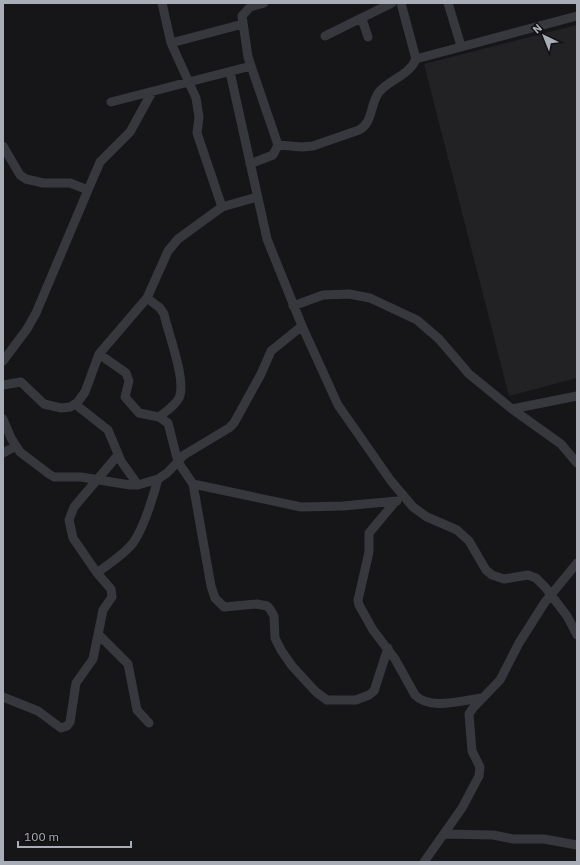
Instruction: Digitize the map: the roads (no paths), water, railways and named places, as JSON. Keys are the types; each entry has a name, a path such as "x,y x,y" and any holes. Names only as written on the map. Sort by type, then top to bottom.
{"street":[{"path":"162,3 171,42 198,105 197,133 222,206"},
{"path":"250,164 273,155 278,145 251,66 242,16 246,10 264,3"},
{"path":"325,36 392,3"},
{"path":"401,3 416,59"},
{"path":"448,3 461,46"},
{"path":"278,145 302,147 313,146 362,128 369,119 379,93 409,70 416,59 577,16"},
{"path":"362,19 368,37"},
{"path":"171,42 243,24"},
{"path":"111,102 251,66"},
{"path":"230,72 267,239 302,326 338,405 404,499 427,517 457,530 468,541 486,570 492,575 504,579 528,575 536,578 567,616 577,635"},
{"path":"3,361 27,330 36,313 100,162 130,132 152,92"},
{"path":"3,146 18,172 26,179 43,183 70,182 88,190"},
{"path":"3,385 22,382 40,402 55,408 70,407 75,404 85,392 99,354 147,298 168,251 178,239 222,206 258,197"},
{"path":"294,306 323,295 337,294 370,298 417,320 439,339 469,374 512,409 561,444 577,463"},
{"path":"147,298 160,308 164,314 178,363 181,386 178,400 159,417"},
{"path":"3,419 16,446 32,462 54,476 81,477 138,485 158,479 167,473 184,455 229,428 234,422 261,374 271,351 302,326"},
{"path":"99,354 126,373 129,381 124,395 130,404 139,413 159,417 166,421 169,427 178,462 193,484 211,586 215,598 224,607 257,604 267,606 274,616 275,638 281,650 292,666 316,692 332,702 356,700 369,695 374,691 388,648"},
{"path":"512,409 577,396"},
{"path":"75,404 108,430 118,455 138,485"},
{"path":"3,453 16,446"},
{"path":"3,698 38,711 61,728 67,726 70,722 76,683 93,659 99,634 102,610 112,596 111,589 97,573 73,538 69,520 74,507 118,455"},
{"path":"97,573 134,542 154,497 158,479"},
{"path":"193,484 301,506 343,506 395,502 404,499"},
{"path":"395,502 368,533 370,552 358,600 365,618 388,648 414,695 422,701 438,703 482,698"},
{"path":"424,862 462,808 479,776 480,767 471,745 469,714 472,708 500,680 519,643 551,595 577,563"},
{"path":"99,634 128,664 137,710 149,723"},
{"path":"444,834 493,835 513,839 544,839 577,845"}]}
